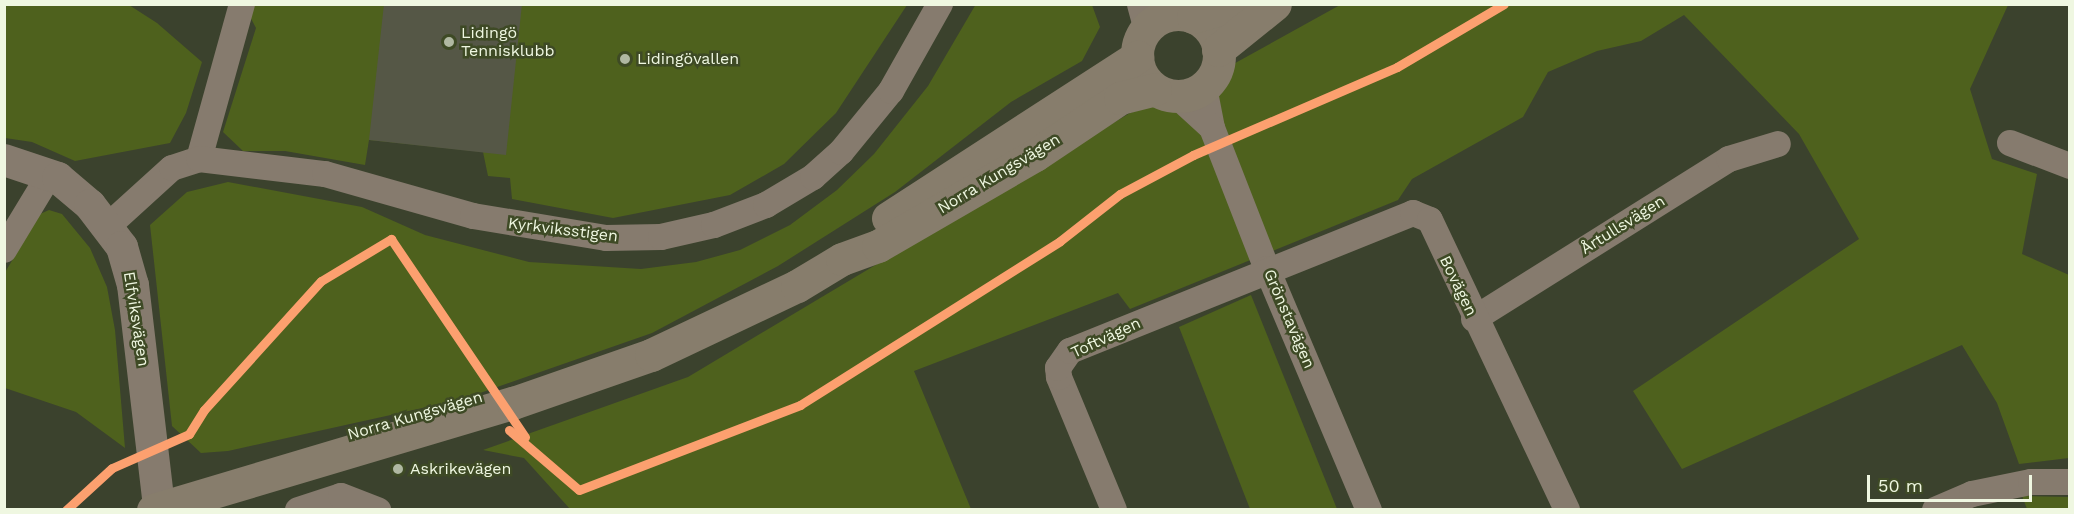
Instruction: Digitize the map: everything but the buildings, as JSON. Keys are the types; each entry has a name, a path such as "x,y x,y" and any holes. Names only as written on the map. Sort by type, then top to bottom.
{"main road":[{"path":"1186,12 1210,31 1218,50 1217,66 1179,90 1140,70 1137,57 1146,15 1172,14 1238,4"},
{"path":"1218,50 1275,4"},
{"name":"Norra Kungsvägen","path":"842,259 870,230 929,189 1137,57"},
{"name":"Norra Kungsvägen","path":"157,509 582,381 682,340 798,286 842,259 878,246 1035,156 1120,98 1179,90"}],"street":[{"path":"199,159 242,4"},
{"name":"Kyrkviksstigen","path":"108,226 172,168 199,159 325,174 537,230 606,238 661,237 766,205 813,177 867,124 940,4"},
{"name":"Grönstavägen","path":"1179,90 1212,128 1267,269 1369,510"},
{"path":"2010,143 2070,166"},
{"name":"Årtullsvägen","path":"1474,319 1729,159 1778,144"},
{"name":"Elfviksvägen","path":"4,160 50,174 90,205 122,247 133,285 157,509"},
{"path":"4,250 50,174"},
{"name":"Bovägen","path":"1267,269 1382,222 1424,214 1567,510"},
{"name":"Toftvägen","path":"1114,510 1058,368 1070,351 1267,269"},
{"path":"1935,510 1972,494 2031,482 2070,482"},
{"path":"298,510 341,496 378,510"}],"green space":[{"path":"5,4 129,5 157,23 202,62 186,113 170,143 75,161 32,142 5,138"},
{"path":"976,4 1092,5 1100,27 1082,61 1011,102 895,192 778,266 652,333 463,399 228,451 201,453 172,426 150,225 187,192 228,182 362,207 425,235 529,262 641,269 696,262 740,250 790,225 837,190 874,154 928,86"},
{"name":"Lidingövallen","path":"249,5 907,5 836,113 784,164 730,195 613,218 512,199 510,178 488,176 483,152 369,140 365,165 285,151 243,151 223,132 256,28 247,11"},
{"path":"1340,5 2008,5 1970,89 1992,159 2037,174 2022,254 2069,275 2069,458 2019,464 1997,403 1962,345 1682,469 1633,391 1859,239 1799,134 1684,15 1641,41 1597,51 1548,72 1523,117 1412,179 1398,200 1130,309 1118,293 914,371 971,509 570,509 524,458 483,450 688,377 1130,113 1161,103 1177,108 1220,81 1228,67"},
{"path":"49,210 62,214 90,248 107,287 115,330 125,448 76,412 5,388 4,274 40,214"},
{"path":"1251,295 1337,509 1250,509 1179,327"},
{"path":"2022,496 2069,497 2069,509 2027,509"}],"cycle path":[{"path":"509,430 579,490 800,405 1060,241 1120,194 1193,155 1397,67 1504,4"},
{"path":"66,510 112,468 189,434 204,410 321,281 391,239 525,437"}],"place":[{"name":"Lidingö Tennisklubb","path":"449,42"},
{"name":"Lidingövallen","path":"625,59"},
{"name":"Askrikevägen","path":"398,469"}]}
